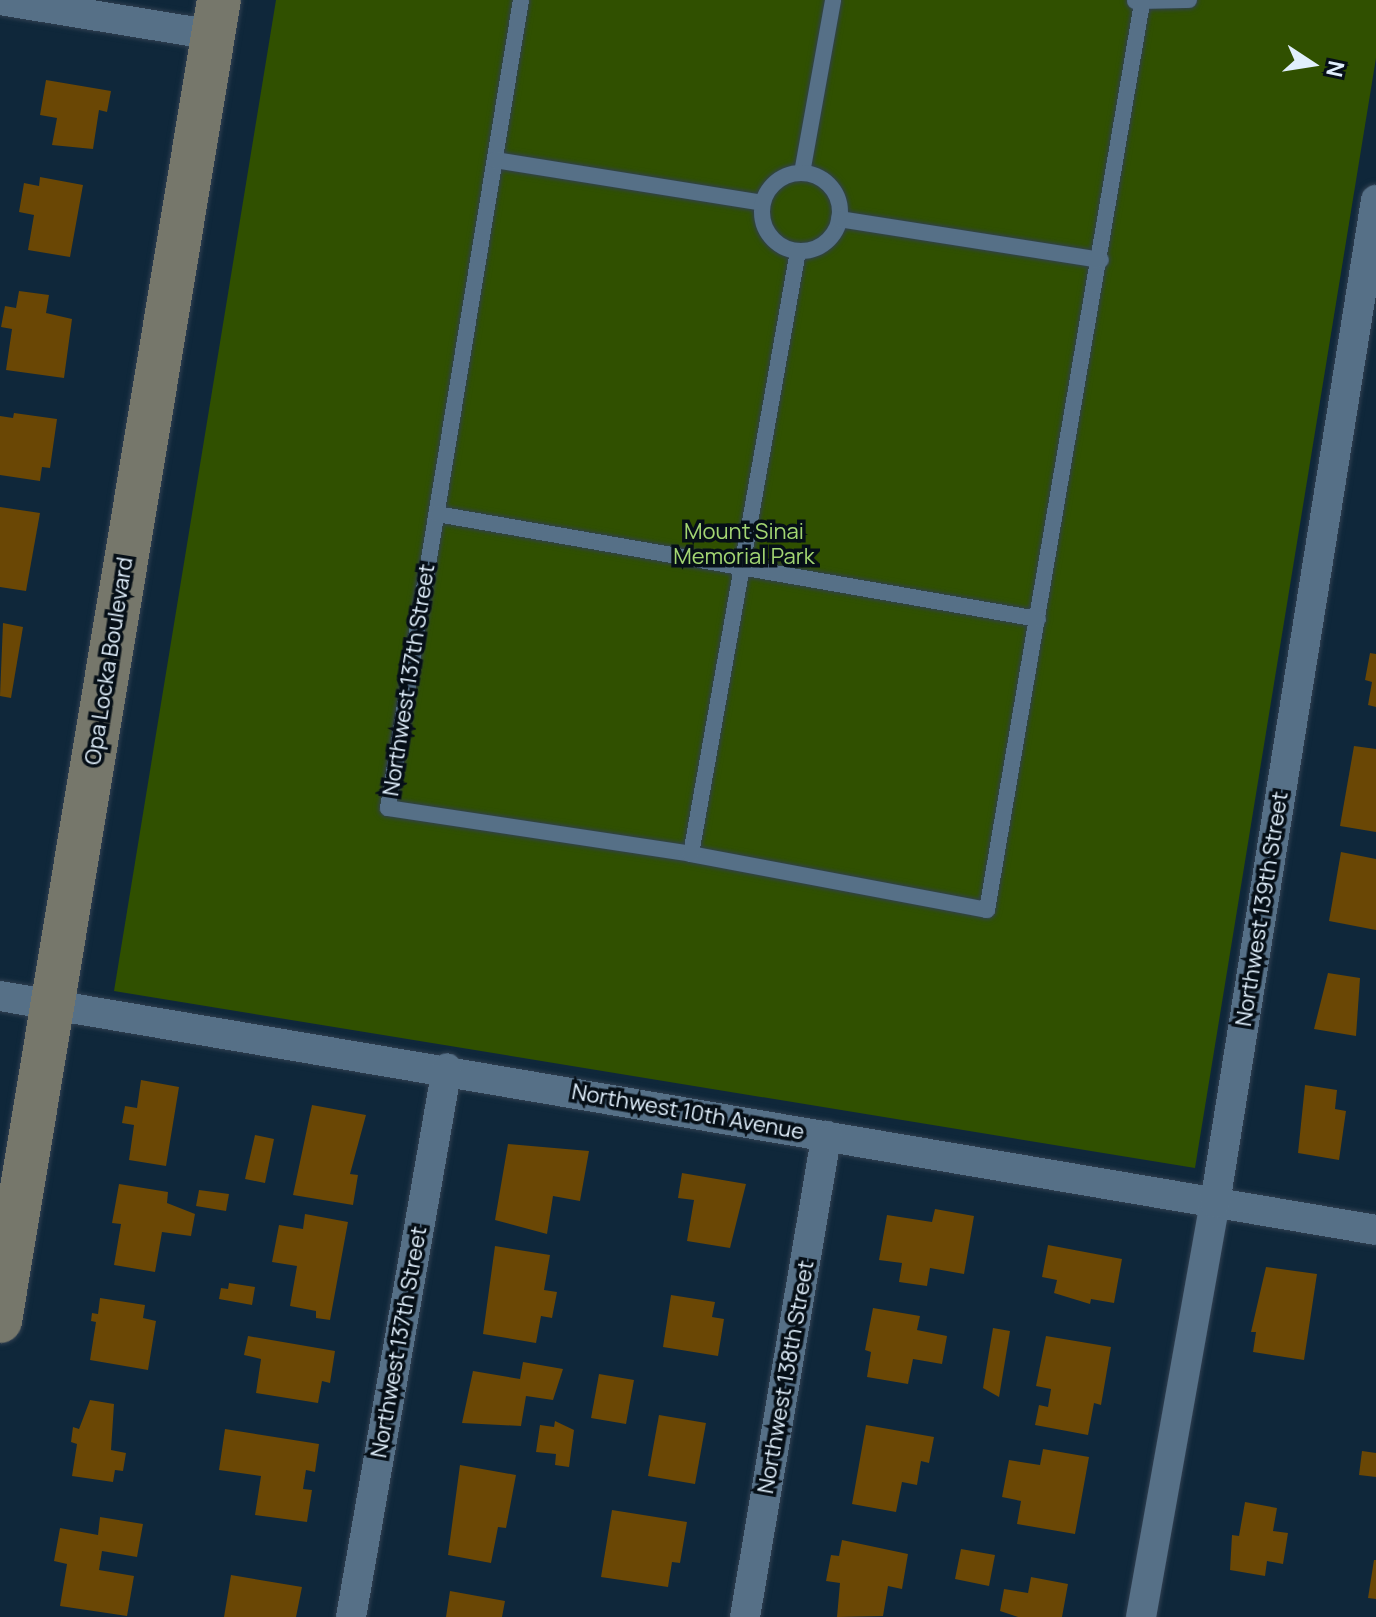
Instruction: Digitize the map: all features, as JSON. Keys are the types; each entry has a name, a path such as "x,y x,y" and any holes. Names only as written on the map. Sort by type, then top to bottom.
{"main road":[{"name":"Opa Locka Boulevard","path":"0,1321 6,1251 53,1004 216,18"}],"street":[{"path":"0,0 216,18"},
{"name":"Northwest 139th Street","path":"1141,1617 1215,1203 1373,238 1376,200"},
{"name":"Northwest 10th Avenue","path":"0,996 447,1068 1376,1230"},
{"name":"Northwest 137th Street","path":"351,1617 447,1068"},
{"name":"Northwest 138th Street","path":"745,1617 826,1136"}],"lane":[{"name":"Northwest 137th Street","path":"521,0 388,808 691,854 987,910 1038,619"},
{"path":"802,173 833,0"},
{"path":"437,514 1038,619 1101,260 1138,2 1189,0"},
{"path":"495,160 763,203"},
{"path":"802,173 826,183 839,205 839,219 825,243 798,251 773,240 762,216 763,203 777,181 802,173"},
{"path":"839,219 1101,260"},
{"path":"691,854 798,251"}],"green space":[{"name":"Mount Sinai Memorial Park","path":"276,0 1376,0 1376,58 1195,1168 114,991"}],"building":[{"path":"46,80 111,91 107,112 99,110 93,149 52,145 57,118 40,115"},
{"path":"40,177 83,185 70,257 28,250 34,215 19,212 24,183 39,186"},
{"path":"19,291 49,295 46,313 72,319 64,378 6,370 12,329 1,327 5,306 16,308"},
{"path":"14,413 57,419 50,468 42,467 40,481 0,475 0,416 13,418"},
{"path":"0,507 40,513 26,591 0,587"},
{"path":"3,623 23,627 11,698 0,696"},
{"path":"1370,653 1376,654 1376,707 1368,705 1372,682 1365,680"},
{"path":"1354,746 1376,749 1376,832 1340,826"},
{"path":"1341,852 1376,859 1376,930 1329,921"},
{"path":"1328,973 1360,978 1356,1036 1314,1029"},
{"path":"141,1080 179,1087 166,1166 129,1160 134,1125 122,1123 125,1106 137,1108"},
{"path":"1305,1085 1337,1090 1335,1109 1346,1111 1339,1160 1298,1153"},
{"path":"312,1105 366,1115 350,1174 358,1175 353,1205 293,1195"},
{"path":"255,1135 274,1139 265,1183 245,1179"},
{"path":"508,1144 589,1151 580,1201 553,1196 547,1234 495,1220"},
{"path":"682,1173 746,1184 730,1248 687,1241 694,1200 678,1198"},
{"path":"119,1184 168,1192 167,1203 195,1214 191,1236 162,1232 155,1272 114,1265 121,1224 112,1223"},
{"path":"199,1190 229,1194 226,1211 196,1206"},
{"path":"935,1209 974,1216 964,1274 930,1268 927,1286 899,1282 902,1263 879,1260 887,1215 932,1222"},
{"path":"305,1214 348,1222 330,1320 316,1318 316,1311 290,1306 297,1266 272,1262 279,1225 303,1229"},
{"path":"1048,1245 1122,1259 1114,1303 1091,1299 1090,1304 1054,1293 1057,1280 1042,1277"},
{"path":"495,1246 550,1255 544,1290 557,1292 552,1318 541,1316 536,1343 483,1334"},
{"path":"1266,1267 1317,1274 1304,1360 1253,1352 1256,1332 1251,1332"},
{"path":"229,1283 255,1287 252,1305 219,1299 221,1288 228,1289"},
{"path":"671,1295 715,1302 712,1317 724,1319 718,1356 663,1347"},
{"path":"100,1298 145,1305 143,1318 156,1321 148,1370 90,1360 96,1322 91,1321 92,1313 98,1314"},
{"path":"873,1308 920,1316 917,1330 947,1336 942,1364 913,1359 908,1384 867,1377 871,1352 865,1350"},
{"path":"993,1328 1010,1331 999,1397 983,1388"},
{"path":"248,1336 335,1351 330,1383 322,1381 318,1403 256,1393 261,1359 244,1355"},
{"path":"1046,1336 1111,1347 1101,1405 1094,1403 1088,1435 1035,1425 1039,1405 1048,1407 1051,1389 1036,1386"},
{"path":"523,1362 563,1369 553,1400 526,1396 521,1426 462,1423 473,1371 520,1379"},
{"path":"599,1374 634,1380 626,1424 591,1418"},
{"path":"90,1400 114,1404 111,1450 126,1453 123,1471 115,1470 113,1482 72,1476 77,1444 71,1442 73,1427 79,1429"},
{"path":"659,1415 706,1423 695,1484 648,1476"},
{"path":"555,1421 574,1430 569,1467 555,1465 556,1454 536,1452 540,1425 554,1427"},
{"path":"866,1425 934,1437 929,1463 921,1461 917,1485 902,1482 896,1512 852,1504"},
{"path":"225,1429 319,1444 315,1472 306,1470 303,1489 312,1490 307,1522 255,1515 261,1476 219,1470"},
{"path":"1043,1449 1089,1457 1075,1534 1017,1524 1021,1501 1002,1497 1009,1460 1040,1465"},
{"path":"1362,1451 1376,1453 1376,1477 1359,1475"},
{"path":"460,1465 516,1475 506,1528 498,1527 491,1563 448,1555"},
{"path":"1245,1502 1277,1508 1273,1531 1288,1533 1283,1564 1267,1561 1265,1576 1230,1570 1232,1535 1239,1536"},
{"path":"612,1510 687,1522 680,1563 672,1562 668,1587 601,1577"},
{"path":"100,1517 143,1524 137,1557 102,1551 99,1570 134,1576 127,1616 60,1606 67,1564 54,1561 60,1528 98,1535"},
{"path":"842,1540 908,1554 902,1589 888,1586 883,1616 837,1617 840,1583 826,1581 831,1555 839,1556"},
{"path":"961,1549 995,1555 989,1586 955,1579"},
{"path":"1376,1560 1376,1599 1368,1598"},
{"path":"231,1575 302,1587 296,1617 224,1617"},
{"path":"1031,1577 1068,1584 1062,1617 1018,1617 1000,1611 1004,1589 1028,1593"},
{"path":"450,1591 505,1601 502,1617 446,1617"}]}
